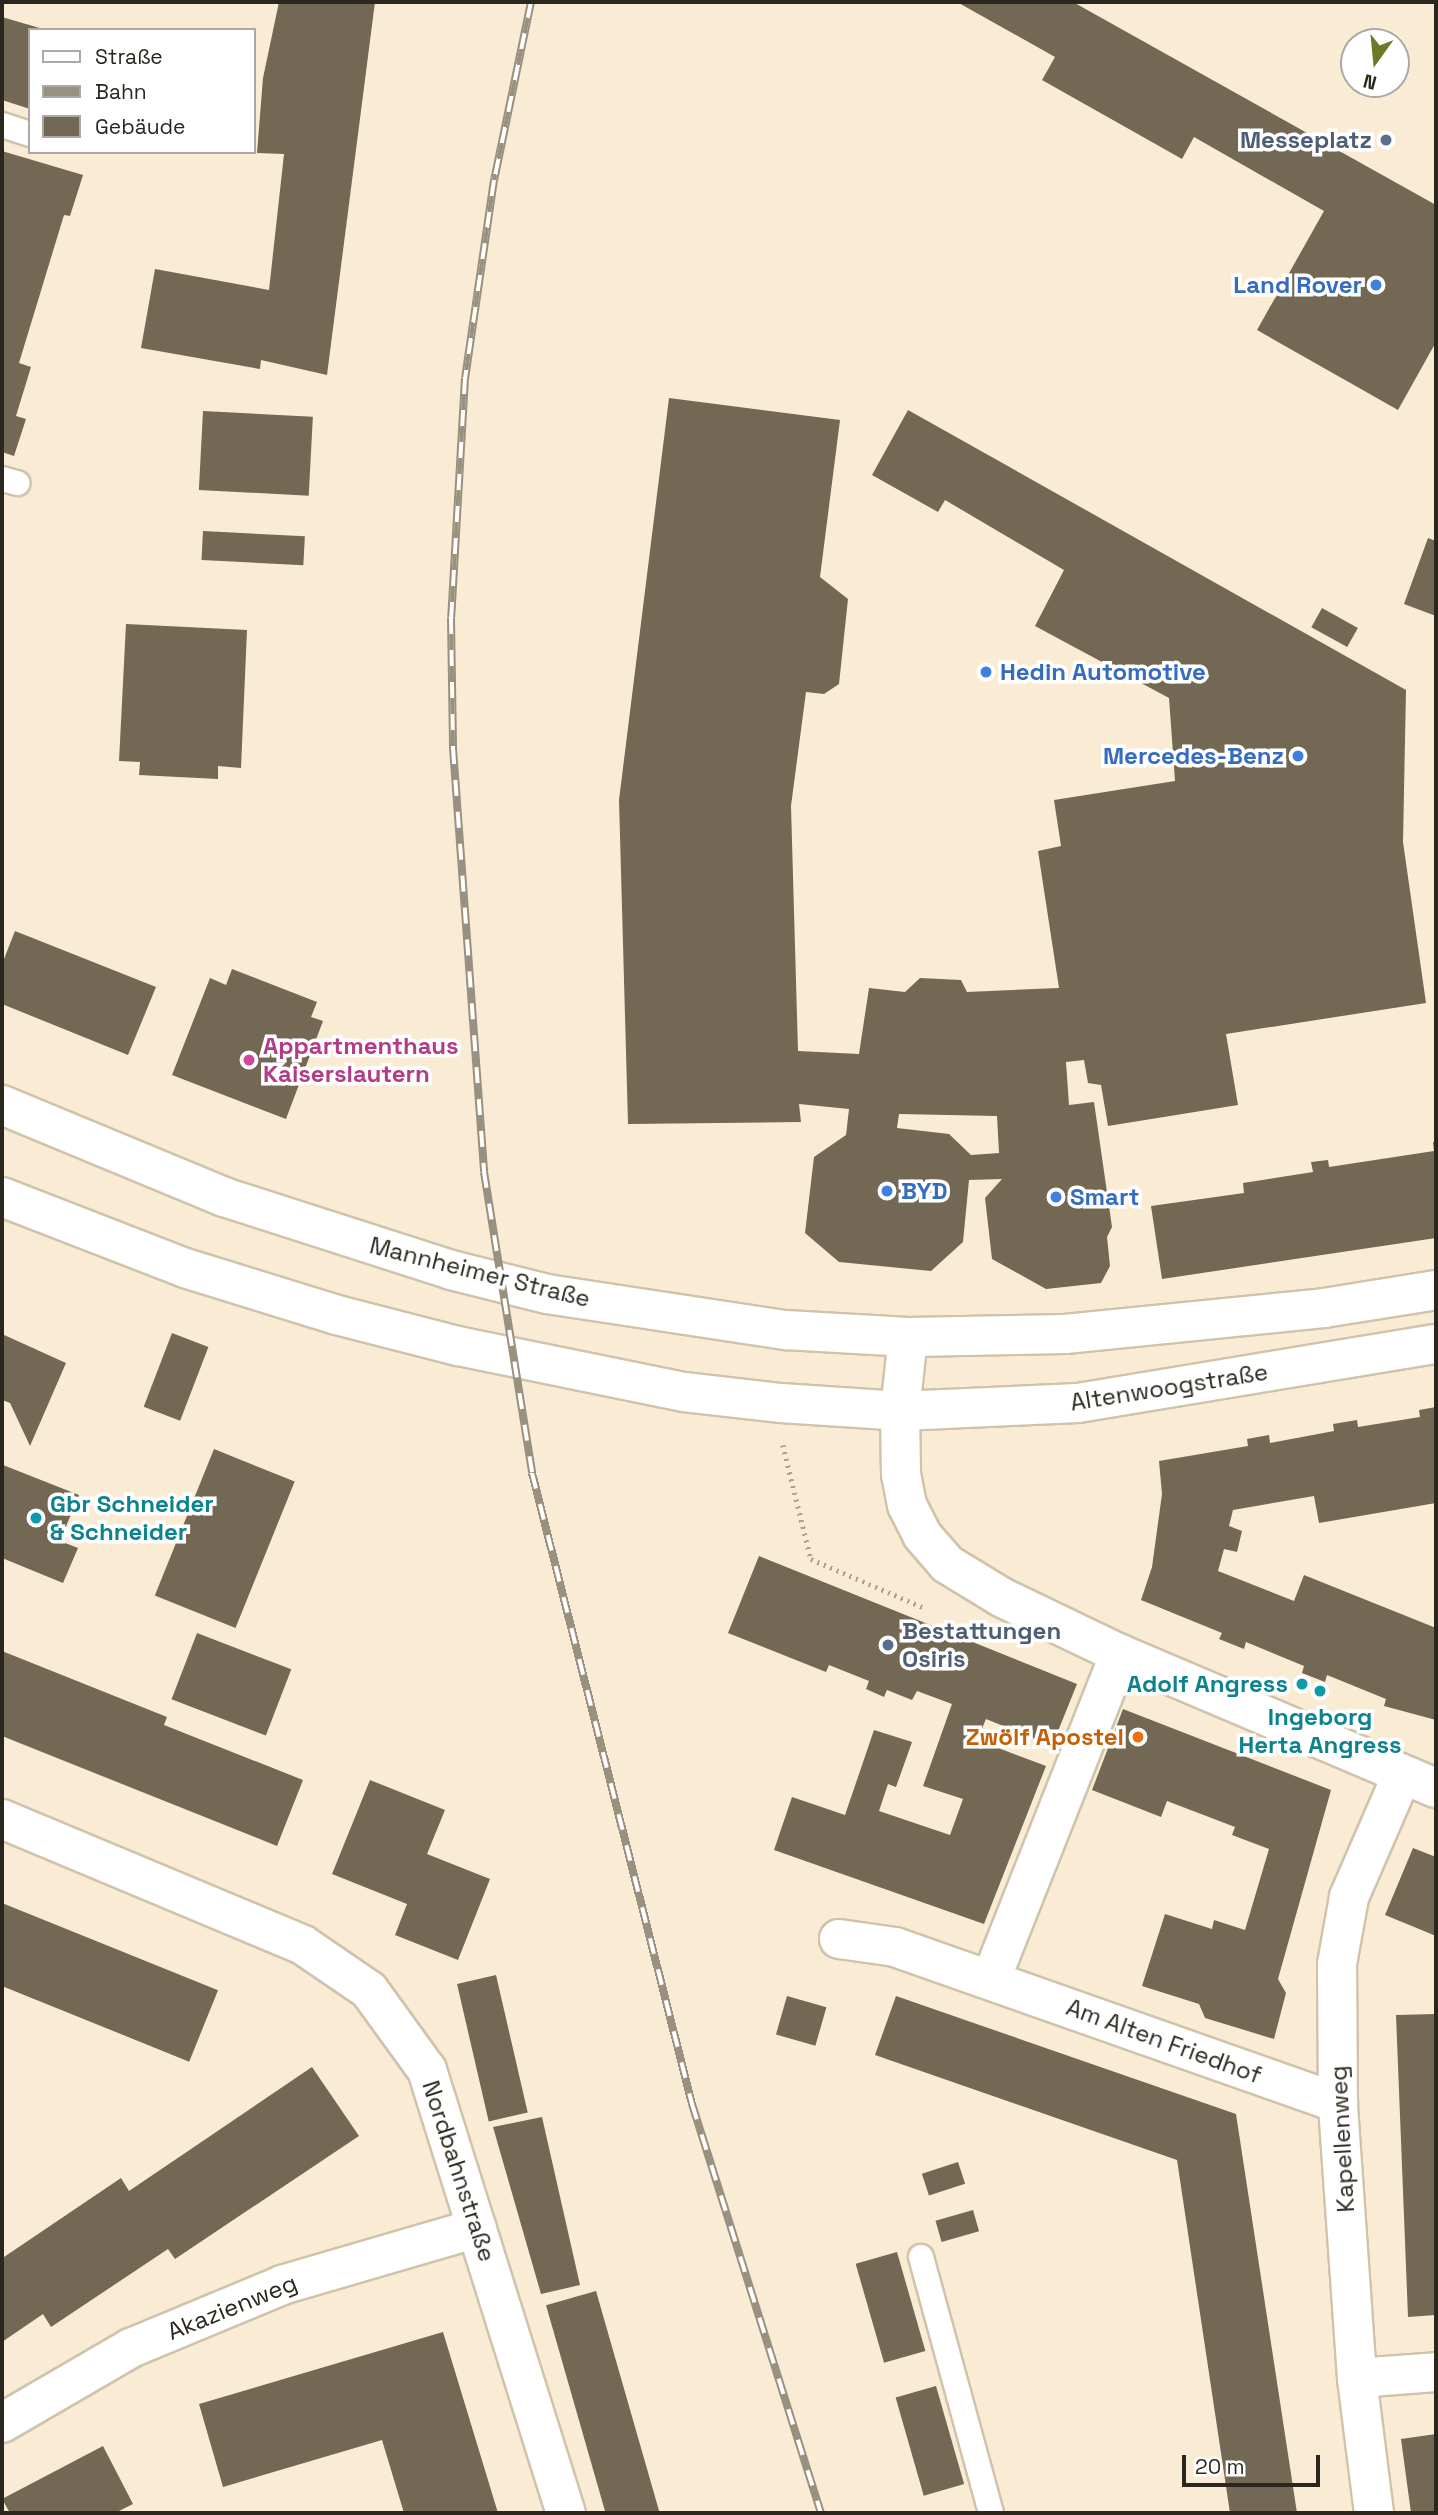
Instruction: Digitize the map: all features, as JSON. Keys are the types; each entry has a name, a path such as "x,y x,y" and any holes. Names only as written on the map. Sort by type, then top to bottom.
{"street":[{"name":"Mannheimer Straße","path":"2,1105 224,1197 451,1270 547,1294 786,1330 908,1337"},
{"path":"2,1197 186,1268 337,1315 458,1346 684,1392 900,1411"},
{"path":"1419,1781 1120,1654 1001,1597 947,1564 922,1535 907,1505 899,1448 900,1411 908,1337 1091,1332 1324,1308 1436,1290"},
{"name":"Altenwoogstraße","path":"900,1411 1078,1404 1436,1344"},
{"path":"991,1979 1120,1654"},
{"name":"Kapellenweg","path":"1374,2513 1357,2378 1338,2103 1337,1964 1349,1896 1419,1781"},
{"name":"Nordbahnstraße","path":"2,1819 303,1945 369,1990 427,2070 566,2513"},
{"name":"Am Alten Friedhof","path":"839,1939 895,1947 1338,2103"},
{"name":"Akazienweg","path":"2,2423 131,2348 282,2285 477,2228"},
{"path":"1357,2378 1436,2372"}],"lane":[{"path":"2,125 28,133"},
{"path":"920,2257 991,2513"}],"path":[{"path":"781,1437 811,1559 925,1608"}],"building":[{"path":"279,2 375,2 327,375 261,360 260,369 141,348 155,269 269,290 284,154 257,153 263,78"},
{"path":"957,2 1073,2 1436,205 1436,342 1398,410 1257,330 1324,211 1194,137 1182,159 1042,80 1055,57"},
{"path":"2,17 40,28 28,28 28,108 2,100"},
{"path":"2,151 83,175 70,216 64,215 19,363 31,367 16,416 26,419 14,456 2,452"},
{"path":"669,398 840,420 820,577 848,599 839,684 824,694 806,692 791,806 798,1051 859,1054 869,988 905,992 920,978 961,980 967,992 1059,988 1038,851 1061,846 1054,800 1175,781 1169,698 1035,626 1064,570 945,500 938,512 872,475 908,410 1406,690 1403,842 1426,1003 1226,1034 1238,1105 1108,1126 1101,1085 1088,1083 1084,1060 1066,1062 1069,1105 1094,1102 1112,1227 1107,1237 1110,1266 1101,1283 1046,1289 992,1259 985,1198 1002,1179 969,1180 963,1242 931,1271 839,1262 805,1233 814,1157 846,1135 849,1109 799,1104 801,1122 628,1124 619,800","holes":["899,1114 997,1116 999,1153 971,1155 949,1134 897,1128"]},
{"path":"203,411 313,417 309,496 199,490"},
{"path":"203,531 305,536 303,565 201,560"},
{"path":"1428,538 1436,541 1436,616 1404,604"},
{"path":"1322,608 1358,628 1347,647 1311,627"},
{"path":"126,624 247,630 241,768 218,766 218,779 139,775 140,762 119,761"},
{"path":"15,931 156,987 128,1055 2,1004 2,964"},
{"path":"232,969 317,1002 311,1017 323,1021 286,1119 172,1075 210,978 226,985"},
{"path":"1433,1142 1436,1142 1436,1238 1162,1279 1151,1206 1244,1193 1243,1183 1313,1172 1311,1162 1328,1160 1329,1167 1434,1151"},
{"path":"172,1333 208,1347 180,1421 144,1407"},
{"path":"2,1334 66,1363 30,1446 10,1403 2,1400"},
{"path":"1436,1407 1436,1503 1319,1523 1314,1496 1233,1510 1229,1526 1242,1531 1237,1552 1224,1549 1218,1571 1294,1601 1304,1575 1436,1628 1436,1720 1384,1706 1386,1699 1327,1675 1325,1682 1302,1673 1304,1666 1246,1642 1244,1649 1219,1639 1222,1633 1141,1600 1152,1567 1162,1494 1159,1461 1248,1446 1247,1439 1269,1435 1270,1443 1334,1431 1333,1424 1357,1420 1358,1427 1420,1417 1419,1410"},
{"path":"214,1449 295,1482 235,1628 155,1595"},
{"name":"Gbr Schneider & Schneider","path":"3,1465 79,1495 60,1541 78,1548 63,1583 2,1558"},
{"path":"759,1556 1077,1684 1052,1746 986,1719 977,1740 1046,1766 984,1924 774,1850 792,1797 845,1815 874,1730 912,1742 896,1787 888,1784 879,1811 950,1835 963,1799 923,1786 952,1704 917,1691 912,1700 887,1690 884,1697 866,1689 869,1681 829,1665 826,1672 728,1633"},
{"path":"197,1633 291,1669 266,1735 172,1699"},
{"path":"2,1651 167,1717 164,1725 303,1780 277,1846 2,1736"},
{"path":"1123,1709 1331,1790 1278,1979 1286,1993 1274,2039 1205,2018 1199,2004 1142,1986 1165,1914 1212,1929 1214,1920 1245,1930 1269,1849 1232,1835 1235,1827 1167,1801 1161,1817 1092,1790"},
{"path":"370,1780 445,1810 427,1854 490,1879 458,1960 395,1935 407,1904 332,1874"},
{"path":"1413,1848 1436,1857 1436,1936 1385,1915"},
{"path":"2,1903 218,1990 189,2062 2,1986"},
{"path":"496,1975 528,2112 489,2121 457,1984"},
{"path":"787,1996 826,2007 815,2046 776,2034"},
{"path":"896,1996 1236,2114 1297,2513 1230,2513 1177,2160 875,2055"},
{"path":"1436,2014 1436,2315 1408,2317 1396,2015"},
{"path":"312,2067 359,2136 175,2259 168,2249 51,2327 43,2314 2,2342 2,2253 4,2257 121,2178 129,2191"},
{"path":"542,2117 580,2285 541,2294 493,2127"},
{"path":"958,2162 965,2184 929,2196 922,2174"},
{"path":"973,2210 979,2231 942,2242 936,2221"},
{"path":"897,2252 925,2351 884,2363 856,2264"},
{"path":"596,2291 660,2513 606,2513 546,2305"},
{"path":"443,2332 498,2513 404,2513 382,2440 223,2487 199,2404"},
{"path":"936,2386 964,2484 924,2496 896,2398"},
{"path":"1436,2434 1436,2513 1411,2513 1401,2439"},
{"path":"103,2446 133,2504 115,2513 10,2513 2,2499"}],"railway":[{"path":"531,2 494,180 465,378 451,618 453,748 484,1172 532,1473 692,2104 821,2513"}],"place":[{"name":"Messeplatz","path":"1386,140"},
{"name":"Land Rover","path":"1376,285"},
{"name":"Hedin Automotive","path":"986,672"},
{"name":"Mercedes-Benz","path":"1298,756"},
{"name":"Appartmenthaus Kaiserslautern","path":"249,1060"},
{"name":"BYD","path":"887,1191"},
{"name":"Smart","path":"1056,1197"},
{"name":"Gbr Schneider & Schneider","path":"36,1518"},
{"name":"Bestattungen Osiris","path":"888,1645"},
{"name":"Adolf Angress","path":"1302,1684"},
{"name":"Ingeborg Herta Angress","path":"1320,1691"},
{"name":"Zwölf Apostel","path":"1138,1737"}]}
